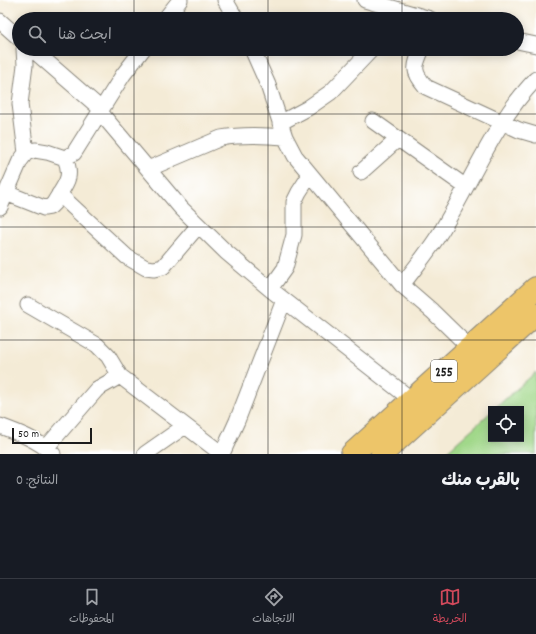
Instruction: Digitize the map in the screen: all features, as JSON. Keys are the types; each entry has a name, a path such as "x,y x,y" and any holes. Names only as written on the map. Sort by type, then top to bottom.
{"highway":[{"name":"255","path":"352,454 536,288"},
{"name":"255","path":"382,454 536,314"}],"street":[{"path":"171,12 180,0"},
{"path":"225,0 232,12"},
{"path":"365,0 406,12"},
{"path":"0,21 12,32"},
{"path":"524,42 536,45"},
{"path":"24,56 25,65 20,104 26,153"},
{"path":"40,56 101,110 181,208 226,252 270,289 412,400"},
{"path":"0,207 20,161 26,153 35,150 65,158 74,153 123,75 138,56"},
{"path":"255,56 268,85 283,130 294,156 402,285 432,311 470,348"},
{"path":"148,169 221,138 283,130 308,108 331,92 365,56"},
{"path":"419,56 415,64 416,71 419,79 426,87 519,130 536,135"},
{"path":"402,285 446,224 502,122 524,91 536,79"},
{"path":"373,121 466,187"},
{"path":"361,172 398,139"},
{"path":"6,192 44,208 50,207 70,176 70,170 65,158"},
{"path":"270,289 285,268 294,235 294,202 298,192 310,175"},
{"path":"59,194 127,257 146,268 163,267 198,226"},
{"path":"28,305 97,346 108,356 120,376 222,454 237,421 284,300"},
{"path":"0,426 32,439 49,451 97,389 120,376"},
{"path":"146,454 185,426"}],"green space":[{"path":"536,372 536,454 444,454 488,415 488,442 524,442 524,406 497,406"}]}
